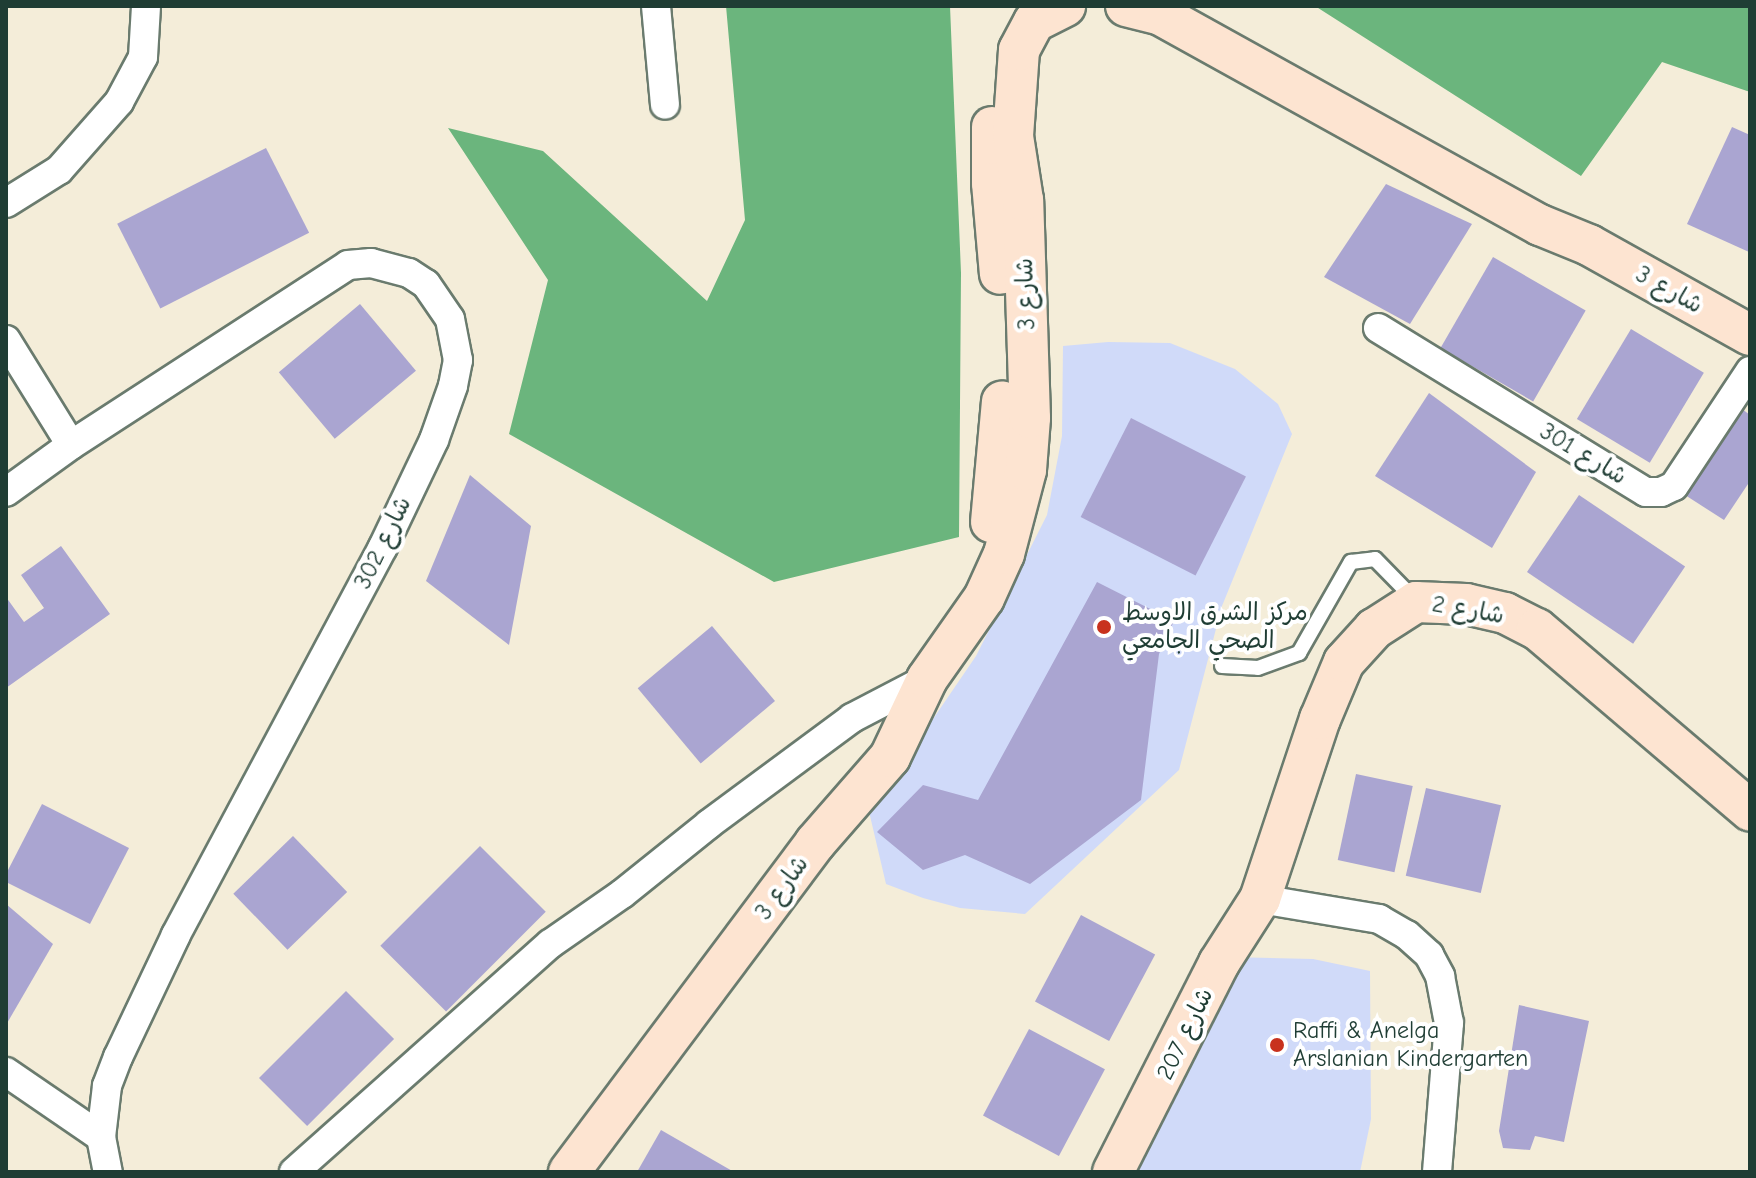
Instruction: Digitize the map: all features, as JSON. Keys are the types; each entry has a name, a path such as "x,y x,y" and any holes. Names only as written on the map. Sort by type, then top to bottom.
{"street":[{"path":"6,203 59,170 119,102 143,57 146,6"},
{"path":"656,6 665,105"},
{"name":"شارع 3","path":"984,598 985,552 1001,435 1003,303 992,183 994,69 1003,37 1029,6"},
{"name":"شارع 3","path":"569,1172 815,843 890,757 927,679 984,598 1013,530 1026,470 1030,418 1023,200 1013,136 1019,50 1034,22 1065,6"},
{"name":"شارع 3","path":"1126,6 1159,14 1540,225 1589,245 1750,335"},
{"name":"شارع 3","path":"1189,6 1399,113 1549,211 1589,245"},
{"name":"شارع 302","path":"6,492 71,445 348,265 371,263 409,273 426,284 450,319 458,360 453,386 434,440 383,547 176,935 107,1086 101,1137 108,1172"},
{"name":"شارع 301","path":"1378,328 1646,492 1661,492 1674,486 1750,371"},
{"path":"6,340 71,445"},
{"name":"شارع 2","path":"1260,899 1320,719 1344,662 1374,629 1416,602 1466,604 1505,613 1537,629 1750,810"},
{"path":"294,1172 550,944 622,894 709,824 852,718 927,679"},
{"path":"1260,899 1379,919 1407,935 1429,955 1440,976 1449,1023 1437,1172"},
{"name":"شارع 207","path":"1113,1172 1219,963 1260,899"},
{"path":"6,1072 101,1137"}],"lane":[{"path":"1222,666 1258,668 1299,653 1351,562 1375,559 1416,602"}],"shaded area":[{"name":"مركز الشرق الاوسط الصحي الجامعي","path":"1108,342 1170,343 1235,369 1278,404 1292,434 1222,606 1179,770 1025,914 960,908 923,898 886,884 867,803 918,741 976,656 1047,515 1062,436 1063,346"},
{"name":"Raffi & Anelga Arslanian Kindergarten","path":"1228,957 1313,959 1370,971 1371,1119 1360,1172 1121,1172"}],"green space":[{"path":"726,6 950,6 961,273 959,537 774,582 509,434 548,280 448,128 543,151 707,301 745,220"},
{"path":"1315,6 1750,6 1750,92 1662,62 1581,176"}],"building":[{"path":"1732,127 1750,135 1749,252 1687,224"},
{"path":"266,148 309,233 160,308 117,224"},
{"path":"1386,184 1472,224 1410,324 1324,277"},
{"path":"1493,257 1586,310 1533,401 1440,348"},
{"path":"360,304 416,371 335,439 279,372"},
{"path":"1631,329 1704,373 1650,463 1577,419"},
{"path":"1429,393 1536,472 1492,548 1375,476"},
{"path":"1742,409 1750,415 1750,481 1724,520 1685,495"},
{"path":"1131,418 1246,477 1196,575 1081,517"},
{"path":"470,475 531,526 509,645 426,581"},
{"path":"1579,495 1685,567 1633,644 1527,572"},
{"path":"61,546 110,614 6,688 6,597 24,622 44,608 21,575"},
{"path":"1097,582 1174,621 1159,654 1141,800 1030,884 965,855 923,870 877,832 923,785 978,800"},
{"path":"712,626 775,701 701,763 638,688"},
{"path":"1356,774 1413,786 1394,872 1338,860"},
{"path":"1426,788 1501,805 1481,893 1406,876"},
{"path":"42,804 129,848 90,924 6,882 6,874"},
{"path":"293,836 347,892 287,950 233,894"},
{"path":"480,846 546,912 446,1011 380,946"},
{"path":"6,904 53,944 6,1025"},
{"path":"1081,915 1155,954 1109,1041 1035,1002"},
{"path":"346,991 394,1039 307,1126 259,1078"},
{"path":"1519,1005 1589,1021 1564,1142 1535,1136 1530,1150 1503,1148 1499,1131"},
{"path":"1029,1029 1105,1069 1059,1156 983,1116"},
{"path":"661,1130 734,1172 637,1172"}],"place":[{"name":"مركز الشرق الاوسط الصحي الجامعي","path":"1104,627"},
{"name":"Raffi & Anelga Arslanian Kindergarten","path":"1277,1045"}]}
